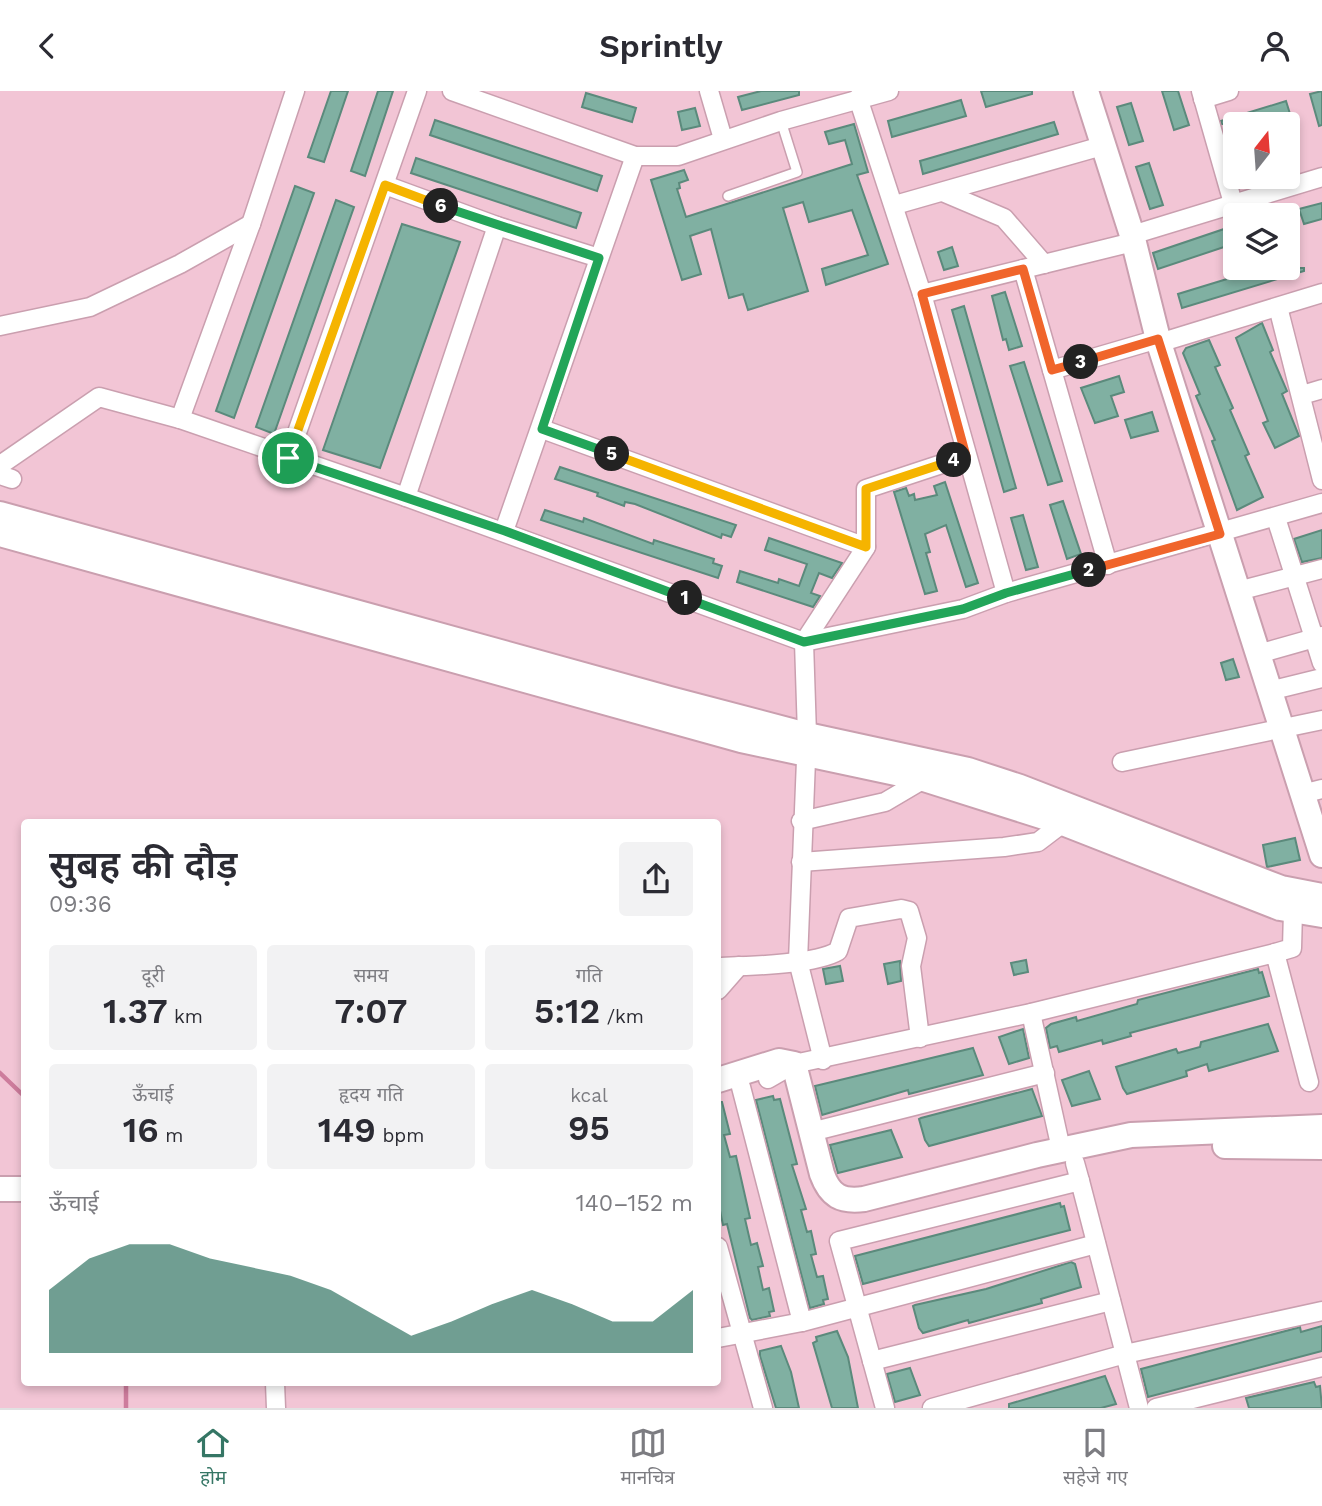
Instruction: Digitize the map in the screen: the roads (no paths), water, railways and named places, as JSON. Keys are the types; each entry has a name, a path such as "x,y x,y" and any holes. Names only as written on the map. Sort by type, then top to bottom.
{"main road":[{"path":"1086,91 1133,239 1159,341 1269,691 1281,728 1312,792 1322,856"},
{"path":"0,514 458,650 741,740 806,745 1020,787 1283,902 1322,896"},
{"path":"0,534 458,650"},
{"path":"927,769 1063,823 1322,915"},
{"path":"721,1079 779,1061 794,1064 825,1182 835,1196 843,1200 864,1199 1171,1148 1322,1147"},
{"path":"721,1094 768,1079 787,1087 815,1193 825,1206 839,1215 871,1213 1072,1164 1131,1135 1322,1127"},
{"path":"0,1189 21,1189"},
{"path":"0,1206 21,1206"}],"street":[{"path":"180,419 251,224 295,91"},
{"path":"288,458 416,91"},
{"path":"452,91 635,156 678,156 781,121 889,91"},
{"path":"709,91 723,139"},
{"path":"1229,91 1202,95 1233,203 1322,177"},
{"path":"858,98 922,294 1006,593"},
{"path":"895,205 945,193 1102,146"},
{"path":"505,531 635,156"},
{"path":"385,185 498,226 599,258"},
{"path":"945,193 1004,218 1044,264"},
{"path":"922,294 1133,239 1223,207"},
{"path":"0,325 90,307 180,264 251,224"},
{"path":"407,497 498,226"},
{"path":"1023,269 1108,565"},
{"path":"1052,370 1322,293"},
{"path":"1278,307 1322,480"},
{"path":"1301,395 1322,389"},
{"path":"1,465 99,397 180,419 505,531 804,642 963,609 1006,593 1322,503"},
{"path":"542,429 866,547"},
{"path":"823,1060 798,961 801,821 806,745 804,642 866,547 866,489 966,456"},
{"path":"1276,518 1318,637 1322,663"},
{"path":"1238,591 1322,569"},
{"path":"1258,654 1318,637"},
{"path":"1269,691 1322,678"},
{"path":"1122,762 1322,720"},
{"path":"801,821 885,802 927,769"},
{"path":"801,862 1004,847 1038,842 1063,823"},
{"path":"768,1079 794,1064 823,1060 1031,1013 1292,948 1283,902"},
{"path":"721,967 798,961 838,951 849,918 901,909 909,911 918,938 911,966 920,1038"},
{"path":"1275,953 1309,1082"},
{"path":"721,986 739,966"},
{"path":"1031,1013 1045,1073 1096,1244 1139,1408"},
{"path":"811,1132 1045,1073"},
{"path":"741,1087 802,1322"},
{"path":"885,1408 839,1241 1072,1164"},
{"path":"721,1337 802,1322 1096,1244"},
{"path":"721,1257 763,1408"},
{"path":"872,1361 1111,1301"},
{"path":"932,1408 1125,1354 1322,1311"},
{"path":"1156,1408 1322,1367"},
{"path":"275,1386 276,1408"}],"lane":[{"path":"729,196 797,172 781,121"}],"waterway":[{"path":"0,1073 21,1093"},
{"path":"126,1386 126,1408"}]}
